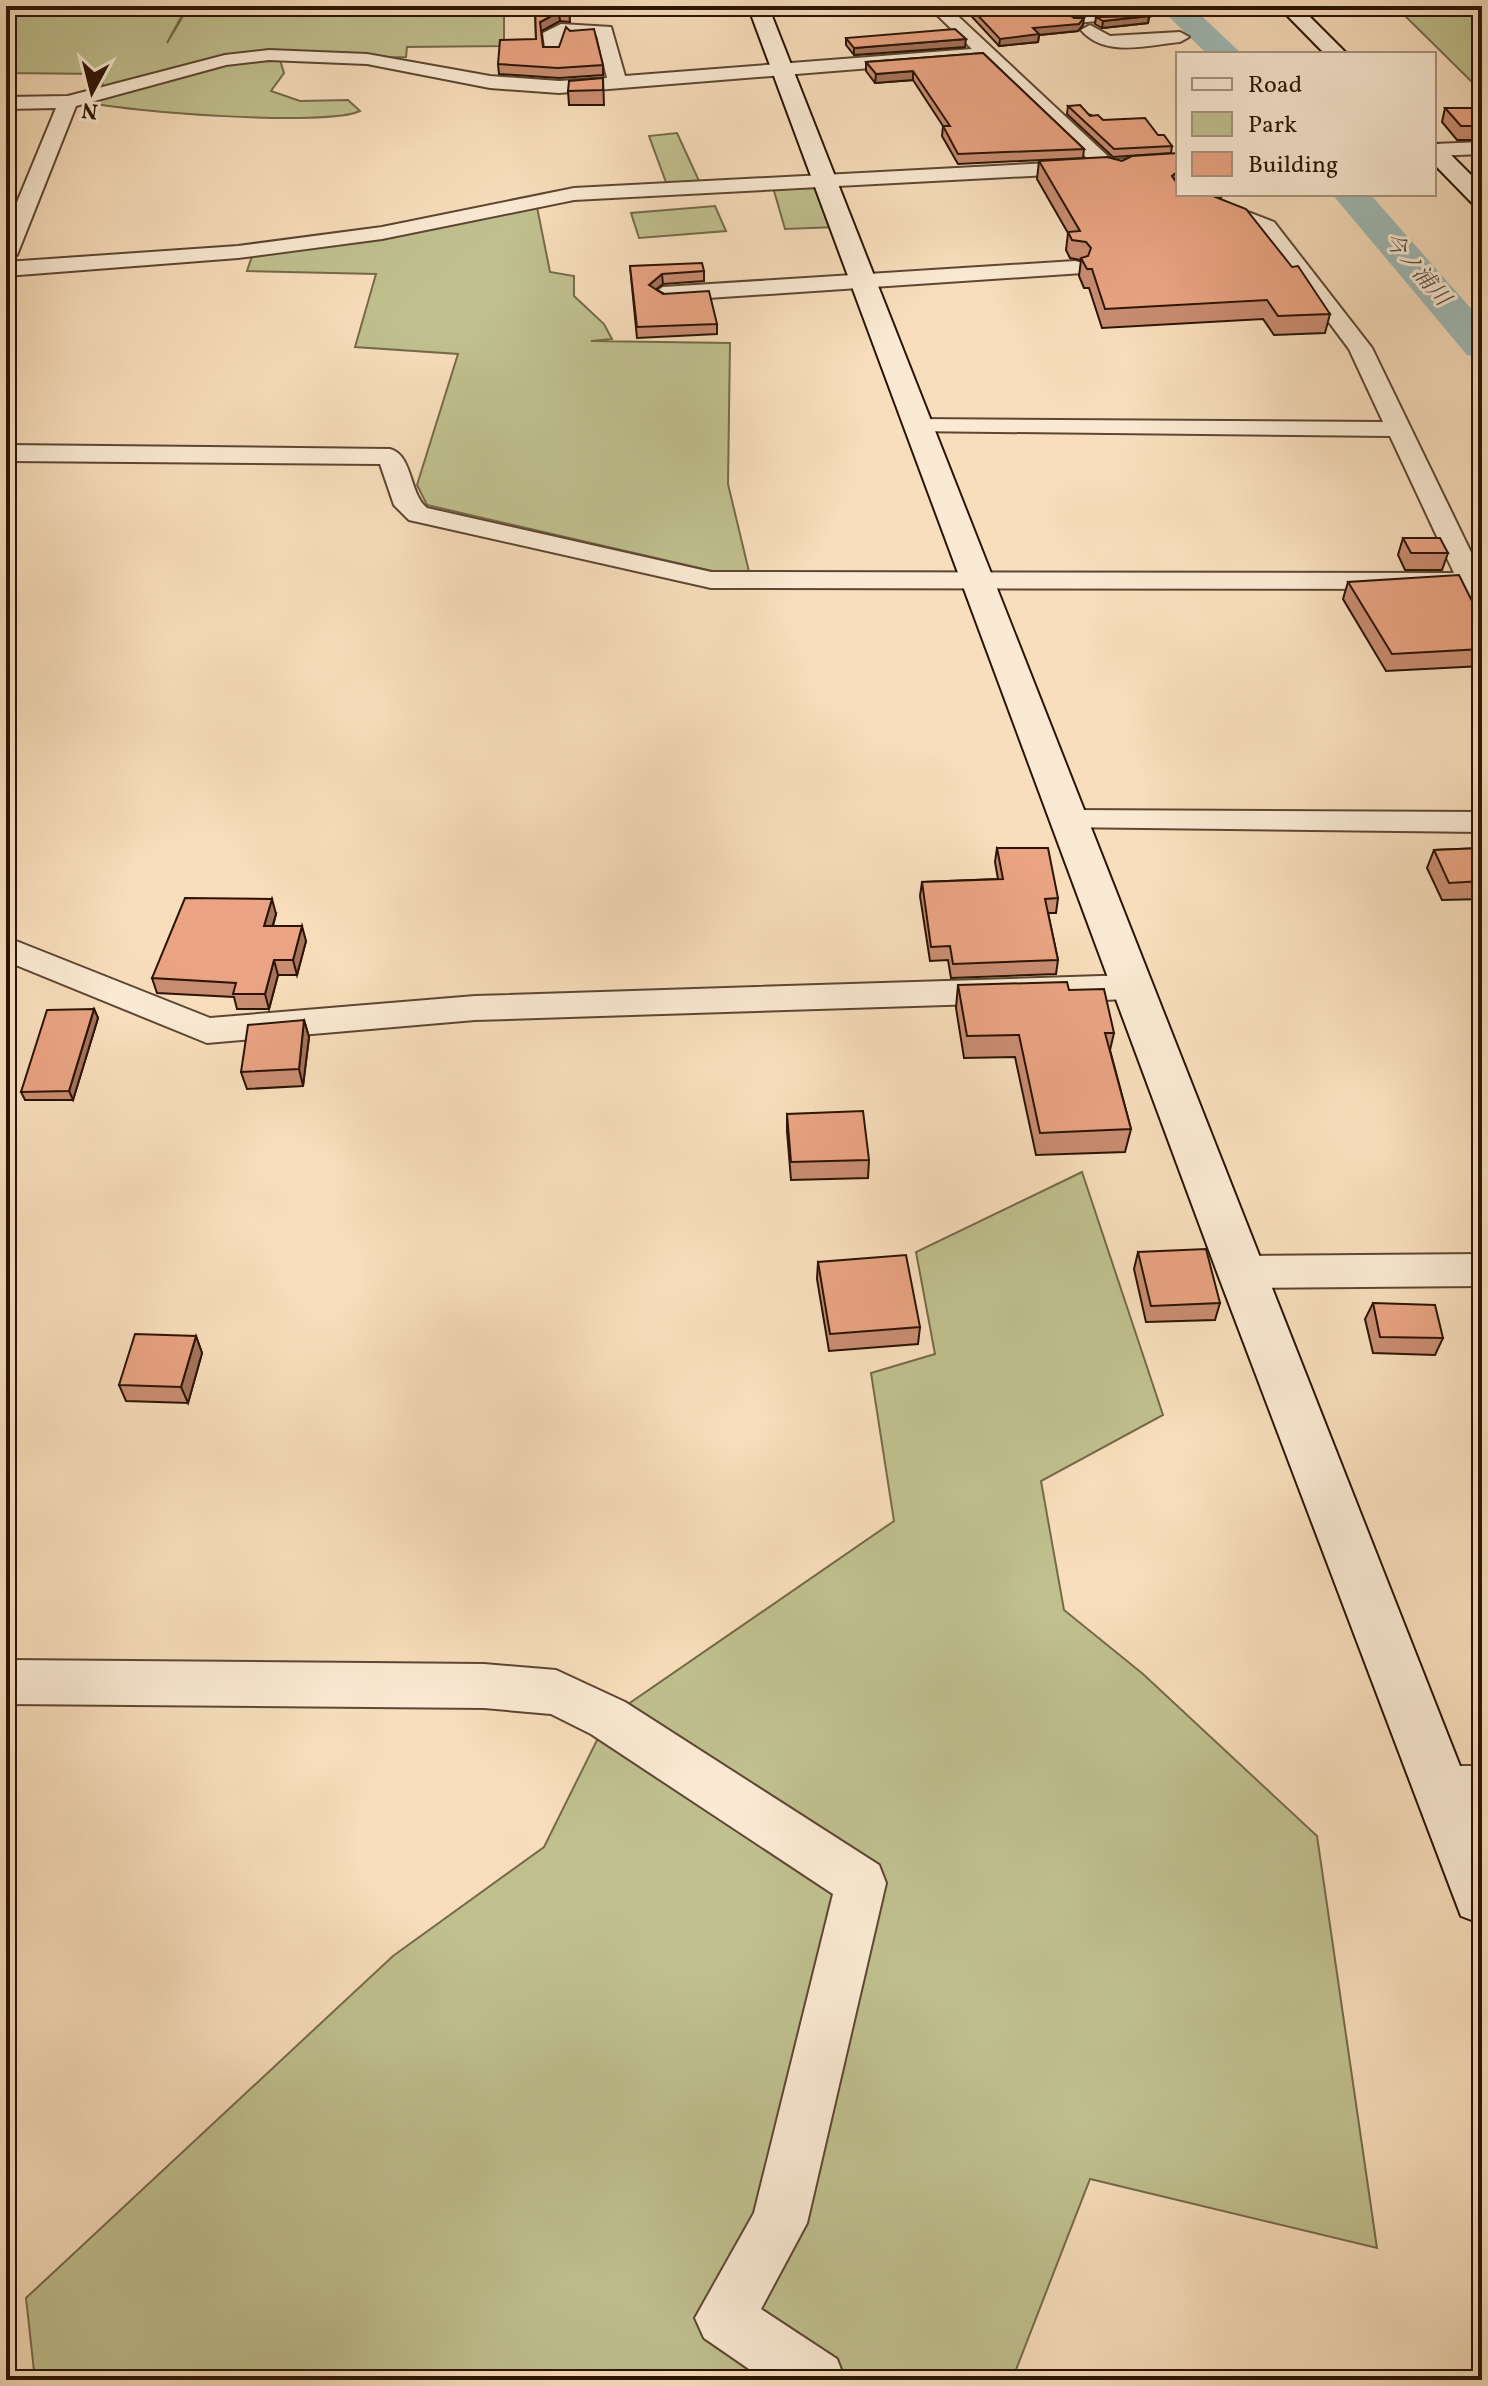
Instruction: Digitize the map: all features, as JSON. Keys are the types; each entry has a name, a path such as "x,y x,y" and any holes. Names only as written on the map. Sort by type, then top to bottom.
{"street":[{"path":"758,6 1240,1272 1461,1790 1482,1895"},
{"path":"937,6 1106,165 1168,189"},
{"path":"1059,6 1075,18 1144,9 1186,43 1106,42 1090,30"},
{"path":"1288,6 1335,52"},
{"path":"552,51 552,33 561,29 605,31 618,83"},
{"path":"6,103 68,102 225,60 269,55 380,61 526,87 782,71 986,53"},
{"path":"6,255 68,102"},
{"path":"1436,151 1482,148"},
{"path":"1436,153 1482,200"},
{"path":"6,269 254,250 382,233 574,194 1176,162"},
{"path":"6,453 390,457 407,505 418,514 711,580 979,581 1476,592 1360,348 1267,226 1187,196"},
{"path":"663,294 1075,268"},
{"path":"918,426 1398,429"},
{"path":"1069,820 1482,822"},
{"path":"6,948 207,1031 475,1008 1132,987"},
{"path":"1240,1272 1482,1270"},
{"path":"6,1682 484,1686 556,1692 608,1718 861,1883 779,2223 724,2318 816,2380"}],"green space":[{"path":"6,6 187,6 167,43 189,6 504,6 504,46 407,47 406,57 243,58 212,66 280,60 284,73 271,91 300,101 348,100 360,111 309,118 179,113 82,101 103,90 102,74 6,73"},
{"path":"1395,6 1482,11 1482,83 1472,82"},
{"path":"677,133 700,183 667,185 649,136"},
{"path":"821,181 837,227 785,229 772,184"},
{"path":"536,202 550,272 574,276 574,296 604,324 612,339 591,341 730,343 728,484 751,580 427,505 417,485 458,354 355,347 376,274 247,271 254,250"},
{"path":"715,206 726,231 639,238 631,213"},
{"path":"1082,1172 1163,1415 1041,1481 1064,1610 1143,1674 1317,1836 1377,2248 1090,2179 1012,2380 35,2380 26,2298 393,1956 544,1847 608,1718 894,1521 871,1373 935,1354 916,1252"}],"building":[{"path":"535,6 569,6 569,12 559,12 540,22 543,47 559,47 566,27 570,31 594,29 603,65 558,68 498,64 500,40 536,39"},
{"path":"969,6 1056,6 1074,18 1084,18 1079,24 1033,28 1039,34 1000,39"},
{"path":"1149,16 1103,21 1096,17"},
{"path":"955,29 966,39 854,48 846,38"},
{"path":"983,53 1084,149 958,154 943,126 950,126 913,71 876,74 866,62"},
{"path":"603,78 603,90 568,91 569,81"},
{"path":"1080,105 1090,116 1098,115 1103,120 1145,118 1158,135 1164,135 1172,146 1114,149 1068,106"},
{"path":"1445,108 1482,108 1482,126 1461,126"},
{"path":"1176,153 1176,173 1172,176 1176,182 1176,196 1213,196 1246,209 1292,267 1298,266 1330,314 1278,316 1267,300 1105,309 1092,269 1087,269 1081,258 1088,256 1091,248 1086,242 1072,240 1068,232 1080,231 1039,161 1107,157 1122,161 1132,156"},
{"path":"702,263 704,271 662,274 649,285 663,294 709,291 717,324 637,327 630,266"},
{"path":"1403,538 1440,538 1448,553 1411,553"},
{"path":"1459,575 1482,621 1482,649 1392,654 1348,582"},
{"path":"997,848 1048,848 1058,898 1045,899 1058,960 953,964 950,946 931,947 922,882 1003,879"},
{"path":"1482,848 1482,881 1449,883 1434,850"},
{"path":"185,898 272,899 264,926 302,926 293,960 274,960 265,994 233,994 236,983 152,978"},
{"path":"1067,982 1069,990 1104,989 1114,1033 1105,1033 1131,1129 1040,1133 1019,1035 967,1036 958,985"},
{"path":"94,1009 69,1091 21,1092 47,1010"},
{"path":"304,1020 299,1069 241,1072 248,1025"},
{"path":"863,1111 869,1160 791,1162 787,1114"},
{"path":"1206,1249 1220,1303 1151,1306 1138,1252"},
{"path":"906,1255 920,1327 830,1334 818,1262"},
{"path":"1373,1303 1435,1305 1443,1338 1380,1337"},
{"path":"135,1334 196,1336 181,1387 119,1385"}],"waterway":[{"name":"今ノ浦川","path":"1173,6 1224,52"},
{"name":"今ノ浦川","path":"1352,196 1482,346"}]}
